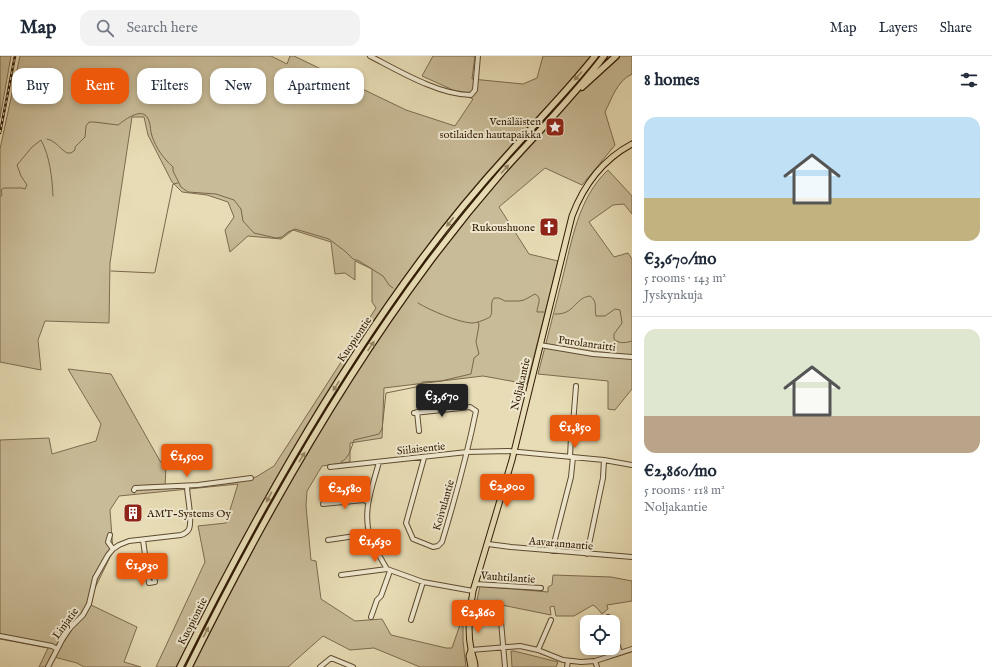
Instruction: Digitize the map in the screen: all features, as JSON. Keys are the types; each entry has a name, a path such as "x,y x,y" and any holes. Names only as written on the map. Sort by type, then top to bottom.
{"highway":[{"name":"Kuopiontie","path":"180,667 222,584 287,466 343,374 385,310 421,260 486,178 595,56"},
{"name":"Kuopiontie","path":"189,667 229,587 273,505 346,385 392,315 461,221 604,56"},
{"path":"576,89 583,87 616,56"}],"main road":[{"name":"Noljakantie","path":"471,667 469,656 471,650 470,625 473,591 514,452 572,216 578,200 599,169 611,158 632,144"},
{"name":"Noljakantie","path":"471,650 474,656 475,667"}],"street":[{"path":"370,56 428,85 471,96 475,90 478,56"},
{"name":"Purolanraitti","path":"540,345 593,354 632,357"},
{"path":"573,424 576,386"},
{"path":"419,431 416,412 470,407 476,411 467,452"},
{"path":"571,437 576,436 579,431 576,425 573,424"},
{"path":"552,551 571,477 571,437 567,434 566,430 568,425 573,424"},
{"name":"Siilaisentie","path":"330,467 424,458 467,452 514,452 604,460 632,465"},
{"name":"Koivulantie","path":"424,458 406,523 413,539 436,547 442,542 467,452"},
{"path":"587,554 603,478 604,460"},
{"path":"371,617 377,600 381,596 388,570 369,534 367,510 380,462"},
{"path":"134,490 135,488 187,486 251,478"},
{"path":"110,536 108,542 113,549 126,542 181,535 186,533 189,530 190,523 187,486"},
{"path":"323,504 364,500 368,502"},
{"path":"328,540 369,534"},
{"path":"143,540 146,570"},
{"name":"Aavarannantie","path":"488,544 552,551 632,557"},
{"name":"Linjatie","path":"48,667 70,628 83,615 89,604 95,578 113,549"},
{"path":"341,574 388,570 423,582 473,591"},
{"path":"411,620 423,582"},
{"name":"Vauhtilantie","path":"475,584 541,588"},
{"path":"500,610 505,667"},
{"path":"538,650 552,620"},
{"path":"0,636 52,646 57,649"},
{"path":"471,650 520,646 538,650 568,661 581,662 595,660 611,655"},
{"path":"620,652 632,649"},
{"path":"320,667 331,658 353,667"},
{"path":"595,660 597,667"},
{"path":"567,667 568,661"}],"shaded area":[{"path":"0,56 11,56 0,118"},
{"path":"20,56 271,56 287,64 290,56 294,56 319,68 274,68 274,104 364,104 364,90 406,110 455,126 473,99 422,76 433,56 475,56 472,79 523,84 537,78 543,56 632,56 632,74 619,85 605,112 615,145 582,185 545,168 499,207 529,254 558,261 527,384 483,376 384,388 382,438 350,443 350,462 322,466 307,491 306,506 311,560 316,561 321,599 355,621 382,619 391,635 446,648 452,648 463,616 463,641 466,667 420,667 374,648 350,650 323,636 288,667 156,667 205,562 198,526 226,523 238,484 119,496 110,510 113,551 94,590 91,605 137,627 124,662 141,667 84,667 77,663 54,657 49,667 39,667 48,648 0,639 0,440 49,438 52,454 96,441 101,424 68,369 111,374 160,461 166,466 165,487 251,478 256,477 274,466 376,308 372,302 372,269 355,261 355,280 345,273 335,274 331,242 293,230 281,239 248,236 230,252 225,230 234,217 228,202 207,195 182,192 172,182 148,135 144,117 132,117 110,263 109,323 45,321 38,340 41,370 0,362 0,149 12,93 12,104 63,104 63,68 17,68"},
{"path":"608,170 632,196 632,214 624,204 613,205 589,222 614,257 628,253 632,259 632,389 615,410 608,409 608,381 538,374 573,235 583,207 590,194 598,181"},
{"path":"553,575 611,577 632,581 632,601 607,605 608,609 602,614 593,605 574,616 556,616 554,606 550,607 551,615 477,600 480,586 548,592 548,587 552,585"},
{"path":"511,651 558,662 556,667 512,667"}],"waterway":[{"path":"47,139 55,143 67,153 71,153 85,137 86,126 89,122 118,125 135,115 143,114 147,116 151,134 158,149 173,167 173,171 181,187 188,192 216,194 234,200 241,209 243,221 254,233 276,238 282,237 295,229 329,239 353,259 359,261 383,276 393,288"},
{"path":"0,197 2,195 1,190 4,188 25,189 27,185 21,176 17,165 32,147 41,140 48,160 53,196"},
{"path":"111,271 155,272 173,184 178,183"},
{"path":"418,303 453,319 474,323 490,317 494,298 499,298 505,301 519,301 535,294 539,298 537,312 544,312"},
{"path":"555,314 567,312 585,297 590,296 595,303 596,316 605,316 615,309 620,310 622,323 614,334 614,339 623,343 632,341"},
{"path":"341,462 348,456 354,440 379,434 382,429 386,393 416,387 423,382 441,381 471,374 474,358 479,354 476,342 479,325 478,322"}],"railway":[{"path":"0,133 15,56"}],"place":[{"name":"Venäläisten sotilaiden hautapaikka","path":"555,127"},
{"name":"Rukoushuone","path":"549,227"},
{"name":"AMT-Systems Oy","path":"133,513"}]}
